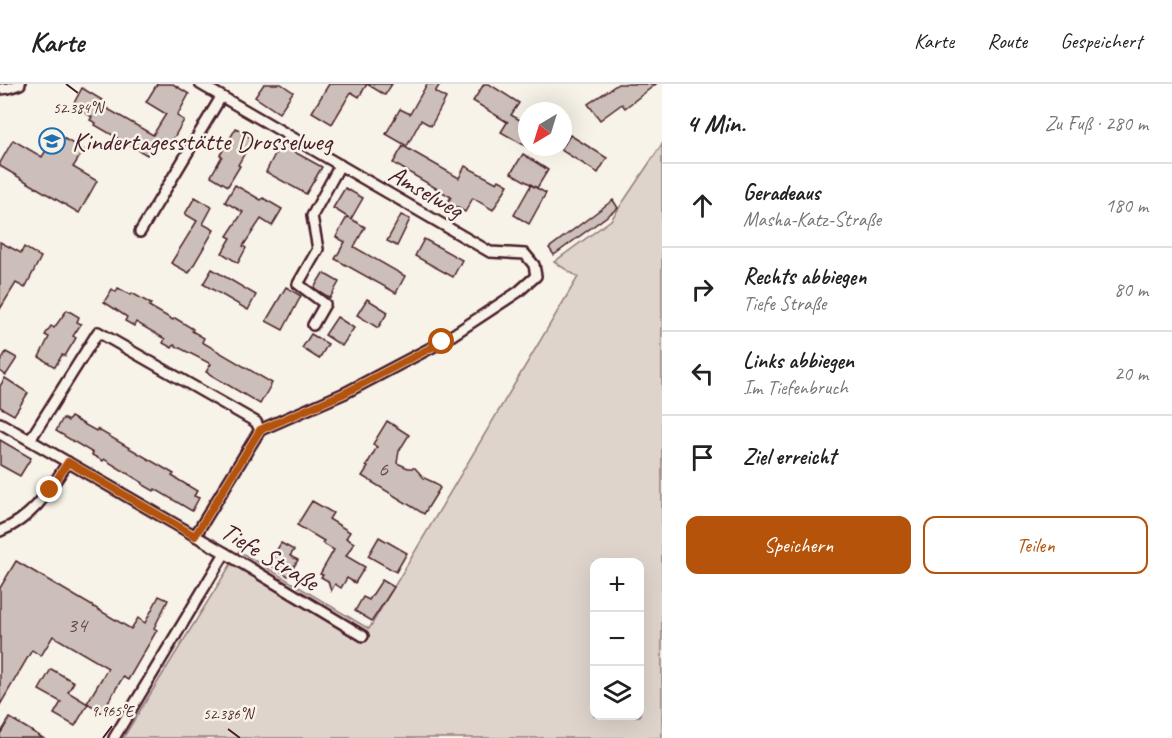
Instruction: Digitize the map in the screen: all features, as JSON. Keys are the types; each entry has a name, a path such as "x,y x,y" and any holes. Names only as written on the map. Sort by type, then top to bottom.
{"street":[{"path":"0,89 20,84"},
{"name":"Amselweg","path":"200,84 490,252 525,254 534,265 536,276 518,292 442,342 345,393 260,430"},
{"path":"140,232 221,97"},
{"path":"313,325 325,304 298,284 318,249 312,216 340,165"},
{"path":"30,440 98,332 256,422 260,430 195,536"},
{"name":"Tiefe Straße","path":"0,423 363,636"},
{"path":"0,531 15,525 35,508 68,462"},
{"path":"114,738 225,554"}],"shaded area":[{"path":"662,144 662,738 123,738 239,551 369,629 578,277 554,262 611,220"}],"building":[{"path":"157,84 173,84 189,94 177,116 184,120 169,146 157,139 147,155 95,125 96,123 90,120 92,117 73,105 82,88 102,100 99,104 153,135 166,114 146,102"},
{"path":"264,84 281,84 293,92 279,113 255,97"},
{"path":"329,84 367,84 359,97 351,92 332,124 312,112"},
{"path":"367,84 392,84 385,95"},
{"path":"427,84 440,84 435,92 446,98 431,126 421,120 407,146 386,134 400,109 410,114"},
{"path":"484,84 489,84 518,102 511,115 518,119 518,142 501,132 508,121 473,101"},
{"path":"618,84 656,84 625,108 622,104 600,120 588,104"},
{"path":"236,128 253,139 228,186 211,176"},
{"path":"56,134 84,150 73,167 97,181 79,213 0,166 13,140 42,157"},
{"path":"572,136 607,158 598,173 571,156"},
{"path":"280,144 322,167 306,194 266,172"},
{"path":"403,146 459,178 465,166 497,183 499,180 508,185 493,210 473,198 465,212 448,202 451,197 393,163"},
{"path":"522,156 526,156 548,170 537,188 511,173"},
{"path":"235,185 282,209 272,226 261,219 243,246 246,248 238,263 222,253 231,238 227,236 243,212 225,202"},
{"path":"531,185 546,193 529,224 514,215"},
{"path":"345,188 363,198 351,219 365,227 354,247 405,276 396,293 335,259 345,242 336,237 347,217 349,218 333,208"},
{"path":"195,197 212,207 203,224 214,230 189,273 171,263 197,221 185,214"},
{"path":"613,200 618,208 554,255 549,248"},
{"path":"401,215 410,219 397,246 387,241"},
{"path":"424,239 462,260 453,277 415,256"},
{"path":"0,242 21,253 24,247 41,257 25,288 16,283 0,309"},
{"path":"212,269 256,295 248,310 203,284"},
{"path":"323,273 339,282 330,298 314,288"},
{"path":"286,287 301,296 283,330 266,321"},
{"path":"118,288 131,295 132,293 151,304 149,306 193,329 192,331 204,338 202,342 272,383 260,404 206,372 211,364 174,345 172,348 163,343 165,339 136,322 134,326 125,321 127,317 104,302 112,289 116,292"},
{"path":"367,299 388,312 378,328 357,315"},
{"path":"67,310 79,317 77,322 81,324 73,336 76,338 55,367 39,357 49,337 45,335 51,326 54,328"},
{"path":"337,317 354,328 342,346 325,335"},
{"path":"311,334 328,344 319,359 302,348"},
{"path":"6,352 17,358 6,375 0,371 0,362"},
{"path":"5,378 28,393 14,415 0,407 0,386"},
{"path":"71,417 96,431 97,429 174,474 172,476 197,491 194,496 199,498 192,511 142,484 104,459 103,461 92,455 93,453 56,431 63,418 68,421"},
{"path":"387,421 409,435 399,451 397,463 408,468 415,468 424,478 440,488 424,514 362,476 377,447 373,444"},
{"path":"0,440 31,458 20,476 0,465"},
{"path":"312,501 333,513 329,519 350,532 346,538 354,543 346,556 365,567 355,583 347,578 341,588 335,584 331,591 328,581 321,577 323,575 320,574 334,550 322,543 324,541 297,525"},
{"path":"379,537 407,553 396,572 368,556"},
{"path":"281,543 294,550 290,556 298,560 288,576 273,567 274,564 270,561"},
{"path":"16,561 131,629 138,618 145,623 159,596 168,600 154,628 157,630 128,680 123,677 102,712 87,703 108,668 53,636 41,656 32,650 0,705 0,588"},
{"path":"382,580 394,587 372,621 355,611 363,597 369,600"},
{"path":"51,669 74,682 68,692 88,704 75,726 54,714 61,702 39,690"},
{"path":"10,718 43,738 0,738"}],"place":[{"name":"Kindertagesstätte Drosselweg","path":"52,141"}],"route":[{"path":"50,490 68,462 195,536 260,430 345,393 442,342"}]}
